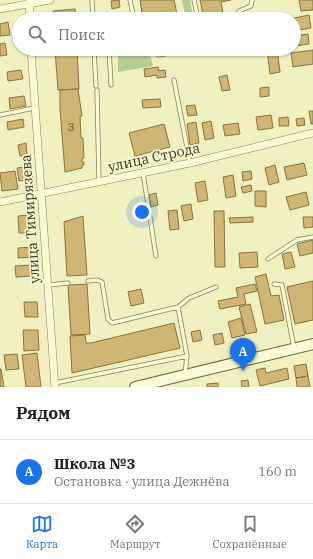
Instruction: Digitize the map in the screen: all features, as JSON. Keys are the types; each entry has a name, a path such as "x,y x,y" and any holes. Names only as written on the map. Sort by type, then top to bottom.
{"main road":[{"path":"135,387 313,344"}],"street":[{"path":"0,10 29,1 50,0"},
{"path":"29,1 30,12"},
{"name":"улица Тимирязева","path":"31,56 55,385"},
{"name":"улица Строда","path":"0,202 190,163 313,133"}],"lane":[{"path":"92,0 93,12"},
{"path":"130,0 133,12"},
{"path":"194,0 197,12"},
{"path":"239,12 251,6 252,0"},
{"path":"94,56 99,182"},
{"path":"109,56 111,85"},
{"path":"174,80 190,163"},
{"path":"0,115 34,108"},
{"path":"143,172 156,256"},
{"path":"268,259 297,240 313,237"},
{"path":"88,281 97,280 102,282 108,319 112,324 178,308 189,298 216,287"},
{"path":"48,285 68,283"},
{"path":"274,284 282,285 294,349"},
{"path":"178,308 187,356 185,375"},
{"path":"55,385 187,356"}],"green space":[{"path":"182,0 190,0 192,12 185,12"},
{"path":"118,56 151,56 153,66 118,72"}],"building":[{"path":"119,0 120,7 112,9 111,1"},
{"path":"140,0 174,0 177,12 142,12"},
{"path":"200,0 231,0 221,2 223,12 203,12"},
{"path":"299,0 313,0 313,10 301,11"},
{"path":"75,9 75,12 53,12"},
{"path":"309,15 311,28 301,30 301,17"},
{"path":"8,22 10,35 0,36 0,24"},
{"path":"308,34 309,44 301,45 301,35"},
{"path":"5,43 7,55 0,56 0,44"},
{"path":"313,50 313,64 293,67 291,56 301,56 301,52"},
{"path":"56,56 77,56 79,89 58,90"},
{"path":"268,56 278,56 280,72 270,74"},
{"path":"158,67 159,71 165,70 166,77 157,78 157,75 145,77 144,69"},
{"path":"21,70 23,79 8,81 7,72"},
{"path":"227,75 230,90 222,91 219,77"},
{"path":"269,87 269,96 260,97 260,88"},
{"path":"78,89 82,116 80,116 84,158 82,158 82,162 84,162 84,165 82,165 82,168 65,172 60,90"},
{"path":"24,96 26,106 10,109 9,98"},
{"path":"160,99 161,107 143,108 142,100"},
{"path":"195,105 197,115 188,116 186,106"},
{"path":"309,111 313,111 313,124 311,124"},
{"path":"271,115 273,128 258,130 256,117"},
{"path":"288,117 289,126 279,126 279,118"},
{"path":"304,118 305,125 297,126 296,119"},
{"path":"23,119 24,127 8,130 7,122"},
{"path":"211,121 214,138 205,140 202,123"},
{"path":"196,122 199,143 190,145 187,124"},
{"path":"238,123 240,134 225,136 223,125"},
{"path":"164,124 170,147 135,156 129,133"},
{"path":"26,143 27,155 20,156 18,145"},
{"path":"304,163 307,175 287,180 284,167"},
{"path":"275,165 279,182 269,185 265,168"},
{"path":"31,166 33,179 19,181 17,168"},
{"path":"15,171 18,189 2,191 0,173"},
{"path":"251,171 252,179 243,181 242,172"},
{"path":"233,175 236,196 226,198 223,177"},
{"path":"205,181 208,200 198,202 195,183"},
{"path":"251,185 252,191 243,193 241,187"},
{"path":"255,191 266,191 266,207 255,206"},
{"path":"306,192 309,205 290,210 286,197"},
{"path":"156,193 158,205 151,207 149,195"},
{"path":"191,204 193,219 184,221 181,206"},
{"path":"177,210 179,229 170,230 168,211"},
{"path":"214,211 224,211 225,267 215,267"},
{"path":"29,215 30,233 19,233 18,216"},
{"path":"83,216 87,275 67,276 64,222"},
{"path":"253,217 253,222 230,223 229,218"},
{"path":"303,217 313,217 313,227 304,228"},
{"path":"313,240 313,253 300,256 297,244"},
{"path":"34,247 34,257 18,258 18,248"},
{"path":"257,252 258,267 240,268 239,253"},
{"path":"291,252 295,267 285,269 282,254"},
{"path":"31,265 32,276 16,277 15,266"},
{"path":"266,274 271,296 279,295 284,320 265,324 255,277"},
{"path":"313,281 313,320 295,324 287,287"},
{"path":"87,284 90,334 71,335 68,285"},
{"path":"255,284 257,291 244,294 246,304 220,309 218,301 238,297 236,288"},
{"path":"141,289 144,303 131,306 128,292"},
{"path":"24,302 37,302 38,317 25,317"},
{"path":"250,304 257,332 246,334 239,307"},
{"path":"241,318 245,335 232,338 228,322"},
{"path":"174,323 180,348 72,373 70,336 85,335 86,343 91,343"},
{"path":"23,330 38,330 39,350 24,351"},
{"path":"200,330 202,340 193,342 191,332"},
{"path":"222,333 224,343 215,345 213,335"},
{"path":"37,353 41,387 26,387 22,355"},
{"path":"17,354 19,369 6,370 4,355"},
{"path":"306,364 308,376 296,378 294,366"},
{"path":"265,368 266,373 287,368 289,379 260,386 256,370"},
{"path":"1,369 4,387 0,387"},
{"path":"308,376 310,387 297,387 296,378"},
{"path":"248,380 249,387 242,387 241,381"},
{"path":"218,383 218,387 207,387 207,384"}],"place":[{"name":"Школа №3","path":"243,371"}]}
